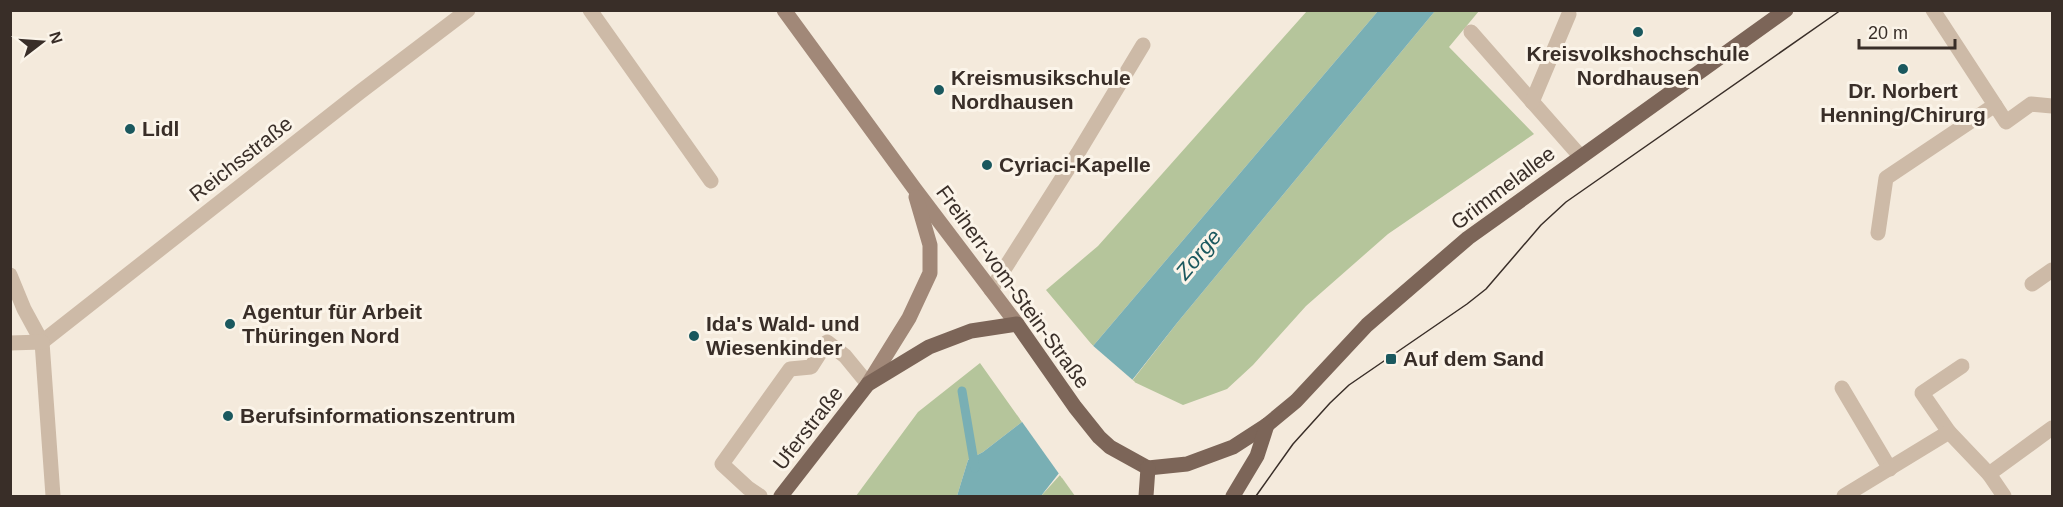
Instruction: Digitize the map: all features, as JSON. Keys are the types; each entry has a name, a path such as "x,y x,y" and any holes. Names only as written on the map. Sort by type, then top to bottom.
{"main road":[{"name":"Freiherr-vom-Stein-Straße","path":"784,10 1017,324 1075,407 1110,447 1148,468"},
{"name":"Grimmelallee","path":"1267,425 1296,401 1367,325 1468,238 1786,10"},
{"path":"868,384 909,318 930,273 930,245 914,188"},
{"path":"868,384 929,347 971,331 1017,324"},
{"name":"Uferstraße","path":"781,496 868,384"},
{"path":"1146,496 1148,468 1187,464 1233,447 1267,425"},
{"path":"1233,496 1257,456 1267,425"}],"street":[{"name":"Reichsstraße","path":"42,342 468,10"},
{"path":"590,10 711,181"},
{"path":"1933,10 2010,127 2031,104 2052,106"},
{"path":"1532,102 1569,14"},
{"path":"1471,33 1580,156"},
{"path":"991,290 1143,45"},
{"path":"1878,233 1886,178 1995,105"},
{"path":"2032,284 2052,270"},
{"path":"10,275 24,309 42,342 53,496"},
{"path":"10,343 42,342"},
{"path":"760,496 722,464 790,369 811,367 827,342 844,356 868,384"},
{"path":"1962,366 1922,393 1949,432 1989,474 2004,496"},
{"path":"1842,388 1890,469"},
{"path":"1989,474 2052,428"},
{"path":"1844,496 1949,432"}],"green space":[{"path":"1307,11 1378,11 1093,346 1046,290 1098,246"},
{"path":"1435,11 1479,11 1449,47 1534,134 1388,234 1306,306 1253,365 1227,389 1183,405 1132,381 1177,323"},
{"path":"980,363 1022,422 983,452 968,460 957,496 856,496 918,412"},
{"path":"1060,475 1075,496 1041,496"}],"water":[{"name":"Zorge","path":"1378,11 1435,11 1177,323 1041,496 957,496 968,460 983,452 1022,422 1093,346"}],"pier":[{"path":"1091,344 1135,382 1062,478 1020,419"}],"waterway":[{"path":"962,391 975,468"}],"tram line":[{"path":"1256,496 1293,444 1330,403 1349,385 1486,289 1541,225 1566,202 1841,10"}],"place":[{"name":"Kreisvolkshochschule Nordhausen","path":"1638,32"},
{"name":"Dr. Norbert Henning/Chirurg","path":"1903,69"},
{"name":"Kreismusikschule Nordhausen","path":"939,90"},
{"name":"Lidl","path":"130,129"},
{"name":"Cyriaci-Kapelle","path":"987,165"},
{"name":"Agentur für Arbeit Thüringen Nord","path":"230,324"},
{"name":"Ida's Wald- und Wiesenkinder","path":"694,336"},
{"name":"Auf dem Sand","path":"1391,359"},
{"name":"Berufsinformationszentrum","path":"228,416"}]}
